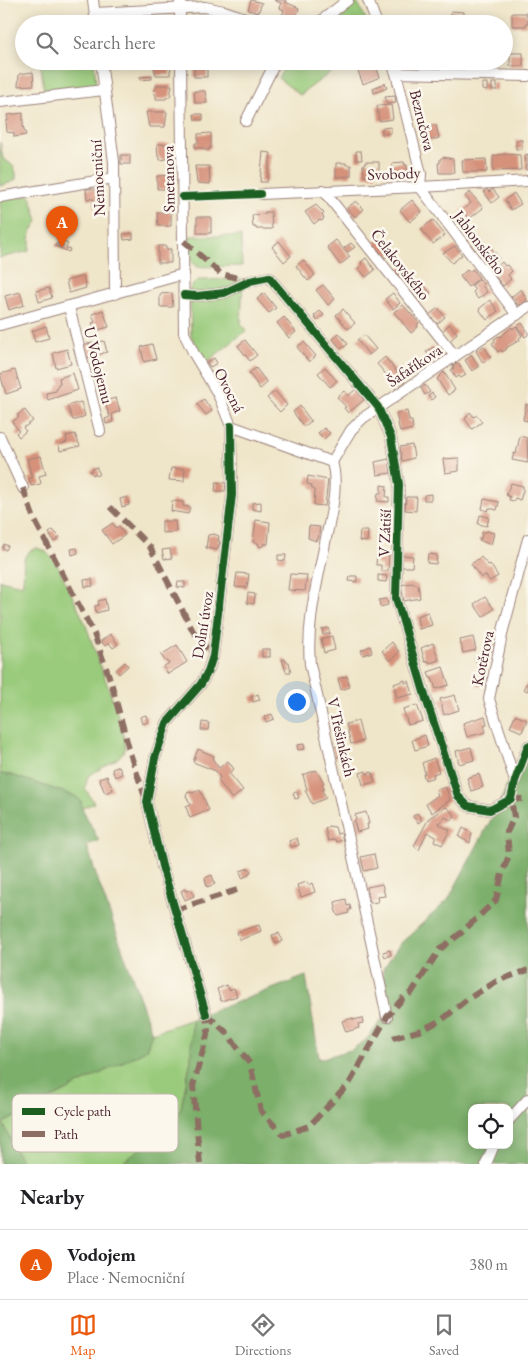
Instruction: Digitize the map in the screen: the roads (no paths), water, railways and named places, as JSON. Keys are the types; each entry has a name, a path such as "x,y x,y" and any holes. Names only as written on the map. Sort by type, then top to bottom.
{"street":[{"path":"93,0 95,15"},
{"path":"329,15 348,0"},
{"path":"368,0 374,15"},
{"path":"113,15 180,4 224,11 236,15"},
{"name":"Nemocniční","path":"102,70 114,162 116,294"},
{"name":"Smetanova","path":"181,70 184,295"},
{"path":"246,121 272,70"},
{"name":"Bezručova","path":"395,70 421,174 420,187"},
{"path":"396,73 528,76"},
{"path":"0,102 104,90"},
{"path":"0,197 114,178"},
{"name":"Svobody","path":"260,194 528,181"},
{"name":"Jablonského","path":"420,187 517,315"},
{"name":"Čelakovského","path":"323,190 454,356"},
{"path":"0,325 184,274"},
{"name":"V Zátiší","path":"184,295 197,296 224,293 250,281 269,277 378,407 391,438 399,484 396,598 426,699 458,796 468,806 490,810 511,799 514,781 528,746"},
{"name":"Ovocná","path":"184,295 184,333 218,394 232,426 332,462"},
{"name":"U Vodojemu","path":"68,307 100,431"},
{"name":"Šafaříkova","path":"332,462 351,430 362,418 528,307"},
{"name":"Dolní úvoz","path":"206,1014 162,866 147,802 155,758 167,723 200,684 208,671 213,656 232,495 232,426"},
{"path":"0,437 23,488"},
{"name":"V Třešinkách","path":"332,462 335,475 331,515 308,634 310,664 386,1017"},
{"name":"Kotěrova","path":"514,781 489,699 503,630 528,539"},
{"path":"513,1116 528,1100"},
{"path":"486,1164 492,1149"}],"place":[{"name":"Vodojem","path":"62,247"}]}
